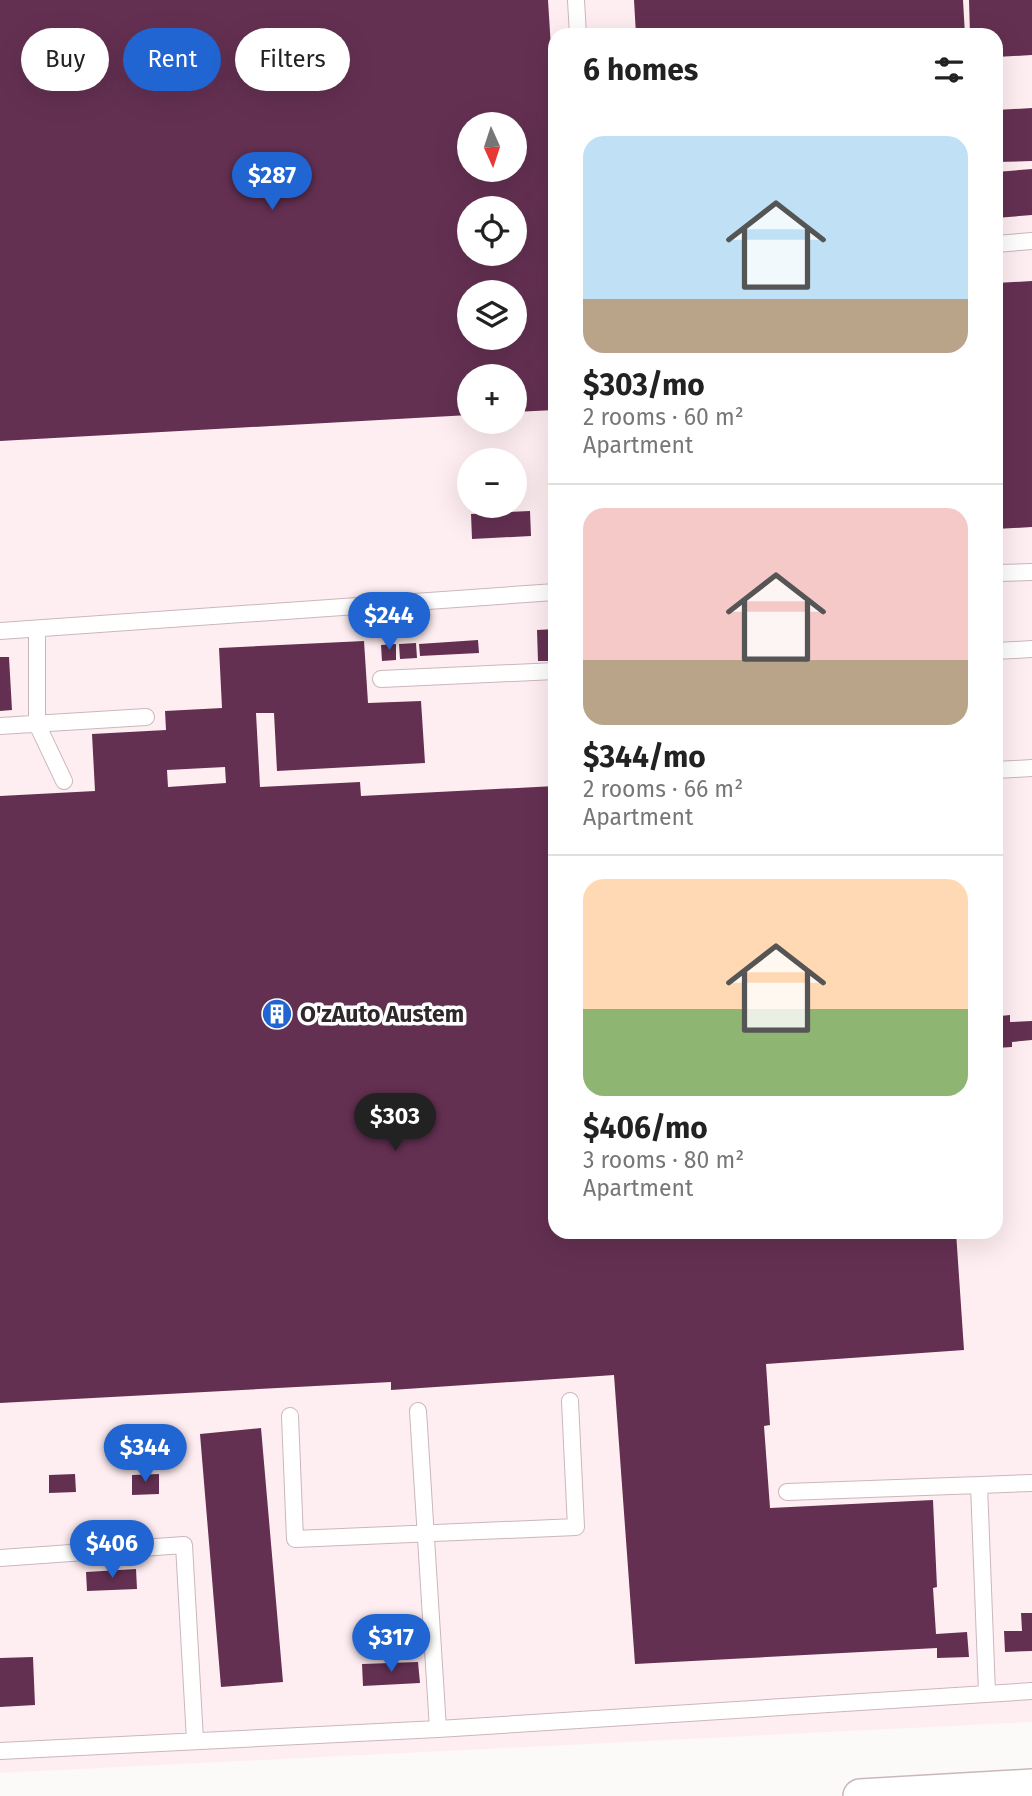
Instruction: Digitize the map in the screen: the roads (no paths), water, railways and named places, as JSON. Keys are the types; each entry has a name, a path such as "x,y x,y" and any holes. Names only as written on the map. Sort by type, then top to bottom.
{"street":[{"path":"860,1796 1032,1786"}],"lane":[{"path":"576,0 578,28"},
{"path":"1003,243 1032,241"},
{"path":"1003,573 1032,572"},
{"path":"0,631 548,592"},
{"path":"37,629 37,724 64,781"},
{"path":"1003,651 1032,649"},
{"path":"381,679 548,671"},
{"path":"0,726 146,717"},
{"path":"1003,770 1032,768"},
{"path":"290,1416 295,1539 576,1527 569,1401"},
{"path":"418,1411 438,1729"},
{"path":"787,1492 1032,1483"},
{"path":"979,1485 987,1693"},
{"path":"0,1558 184,1545 195,1741"},
{"path":"0,1751 438,1729 1032,1691"}],"place":[{"name":"O'zAuto Austem","path":"277,1014"}]}
